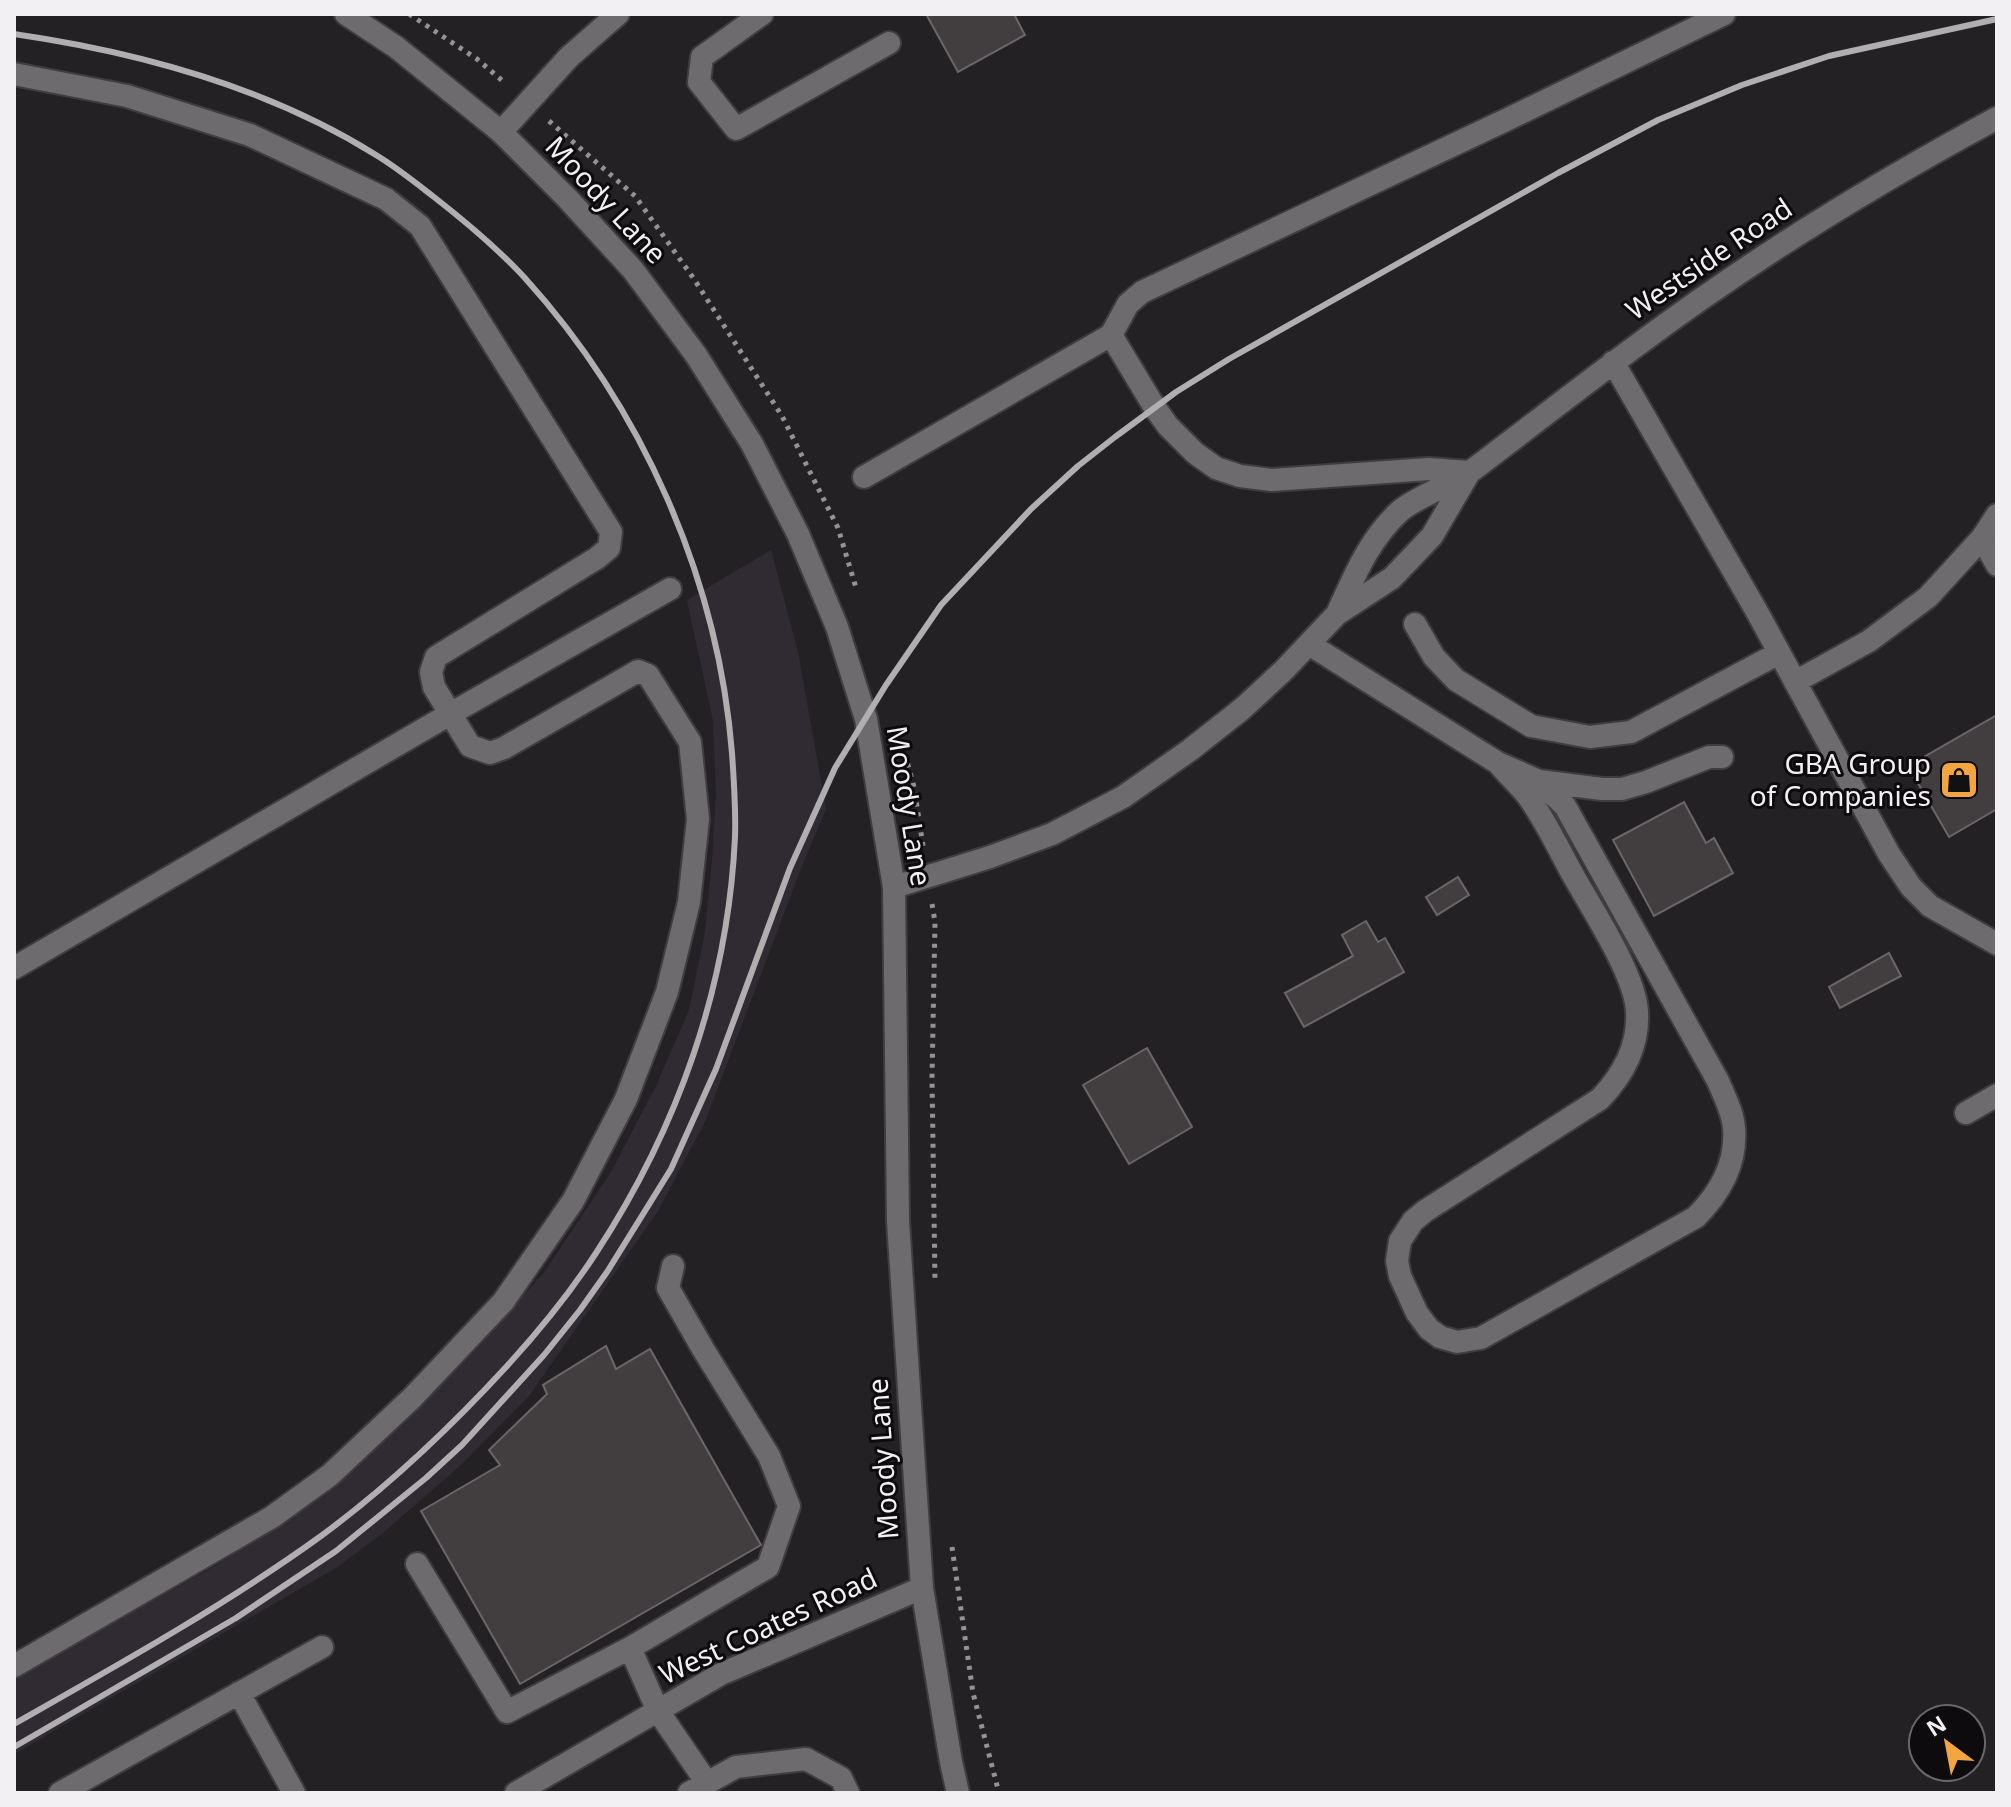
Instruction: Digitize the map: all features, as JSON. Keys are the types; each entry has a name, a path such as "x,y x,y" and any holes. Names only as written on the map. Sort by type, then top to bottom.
{"street":[{"name":"Moody Lane","path":"346,14 396,47 501,132 633,270 696,355 752,444 798,534 837,627 866,719 894,887 898,1221 922,1588 958,1793"},
{"path":"501,132 569,57 618,14"},
{"path":"762,14 702,57 699,82 736,129 889,43"},
{"path":"864,477 1111,335 1128,304 1142,292 1724,14"},
{"path":"14,74 127,96 250,135 386,199 420,226 611,532 609,548 597,558 436,657 431,672 434,687 470,746 490,753 504,748 638,671 648,675 690,742 698,819 689,902 667,992 626,1099 573,1201 503,1302 412,1398 340,1466 272,1517 14,1666"},
{"name":"Westside Road","path":"1470,472 1706,295 1903,169 1997,118"},
{"path":"1111,335 1168,426 1195,453 1216,468 1240,476 1272,480 1429,469 1470,472"},
{"path":"1613,362 1704,517 1876,831 1911,887 1930,906 1997,944"},
{"path":"1337,614 1366,551 1401,510 1470,472"},
{"path":"894,887 1052,834 1123,797 1190,750 1242,709 1337,614 1392,578 1432,536 1470,472"},
{"path":"1795,682 1869,641 1928,597 1982,538 1997,515"},
{"path":"1982,538 1997,565"},
{"path":"14,968 670,589"},
{"path":"1415,624 1434,657 1456,680 1531,726 1590,737 1631,732 1779,653"},
{"path":"1309,644 1498,763 1539,781 1622,789 1709,757 1722,757"},
{"path":"1498,763 1527,796 1546,826 1622,963 1638,1009 1637,1030 1625,1069 1600,1099 1439,1202 1413,1221 1405,1231 1397,1261 1411,1301 1429,1329 1440,1337 1457,1342 1481,1338 1696,1217 1721,1186 1734,1148 1734,1127 1729,1106 1718,1081 1565,806 1539,781"},
{"path":"1966,1113 1997,1095"},
{"path":"417,1564 507,1712 630,1648 768,1567 789,1506 769,1456 668,1288 673,1266"},
{"name":"West Coates Road","path":"516,1793 721,1674 922,1588"},
{"path":"60,1793 322,1647"},
{"path":"630,1648 698,1788 736,1767 806,1759 841,1778 848,1793"},
{"path":"239,1693 294,1793"}],"path":[{"path":"409,14 477,59 635,196 694,279 782,416 838,528 859,597"},
{"path":"903,747 914,787 935,922 932,1078 935,1281"},
{"path":"951,1539 973,1693 999,1793"}],"shaded area":[{"path":"771,550 798,652 826,809 705,1122 658,1211 529,1396 462,1464 383,1533 336,1568 14,1754 14,1679 215,1566 340,1482 409,1419 472,1354 545,1271 611,1172 656,1086 689,1010 705,932 716,794 713,721 687,600"}],"building":[{"path":"926,14 1014,14 1025,35 958,72"},
{"path":"1997,715 1997,809 1949,837 1908,766"},
{"path":"1684,802 1706,843 1714,838 1733,873 1654,916 1613,840"},
{"path":"1458,877 1469,895 1437,915 1426,897"},
{"path":"1366,921 1378,942 1385,938 1404,972 1304,1027 1285,993 1353,956 1342,935"},
{"path":"1889,953 1901,976 1840,1008 1829,987"},
{"path":"1147,1048 1192,1127 1129,1164 1083,1085"},
{"path":"606,1346 616,1369 650,1349 761,1545 520,1684 421,1511 500,1465 489,1450 547,1394 543,1385"}],"railway":[{"path":"14,1747 236,1618 336,1551 462,1445 544,1355 607,1272 671,1169 716,1069 790,868 835,768 886,685 941,605 1031,509 1078,466 1176,392 1229,359 1658,120 1742,85 1829,56 1997,19"},
{"path":"14,34 155,63 201,76 292,110 335,131 398,170 469,226 524,277 566,328 604,382 638,439 667,498 691,560 710,623 724,688 735,795 730,893 722,947 694,1054 674,1106 625,1205 586,1268 554,1311 463,1412 395,1477 346,1517 209,1611 14,1724"}],"place":[{"name":"GBA Group of Companies","path":"1959,780"}]}
